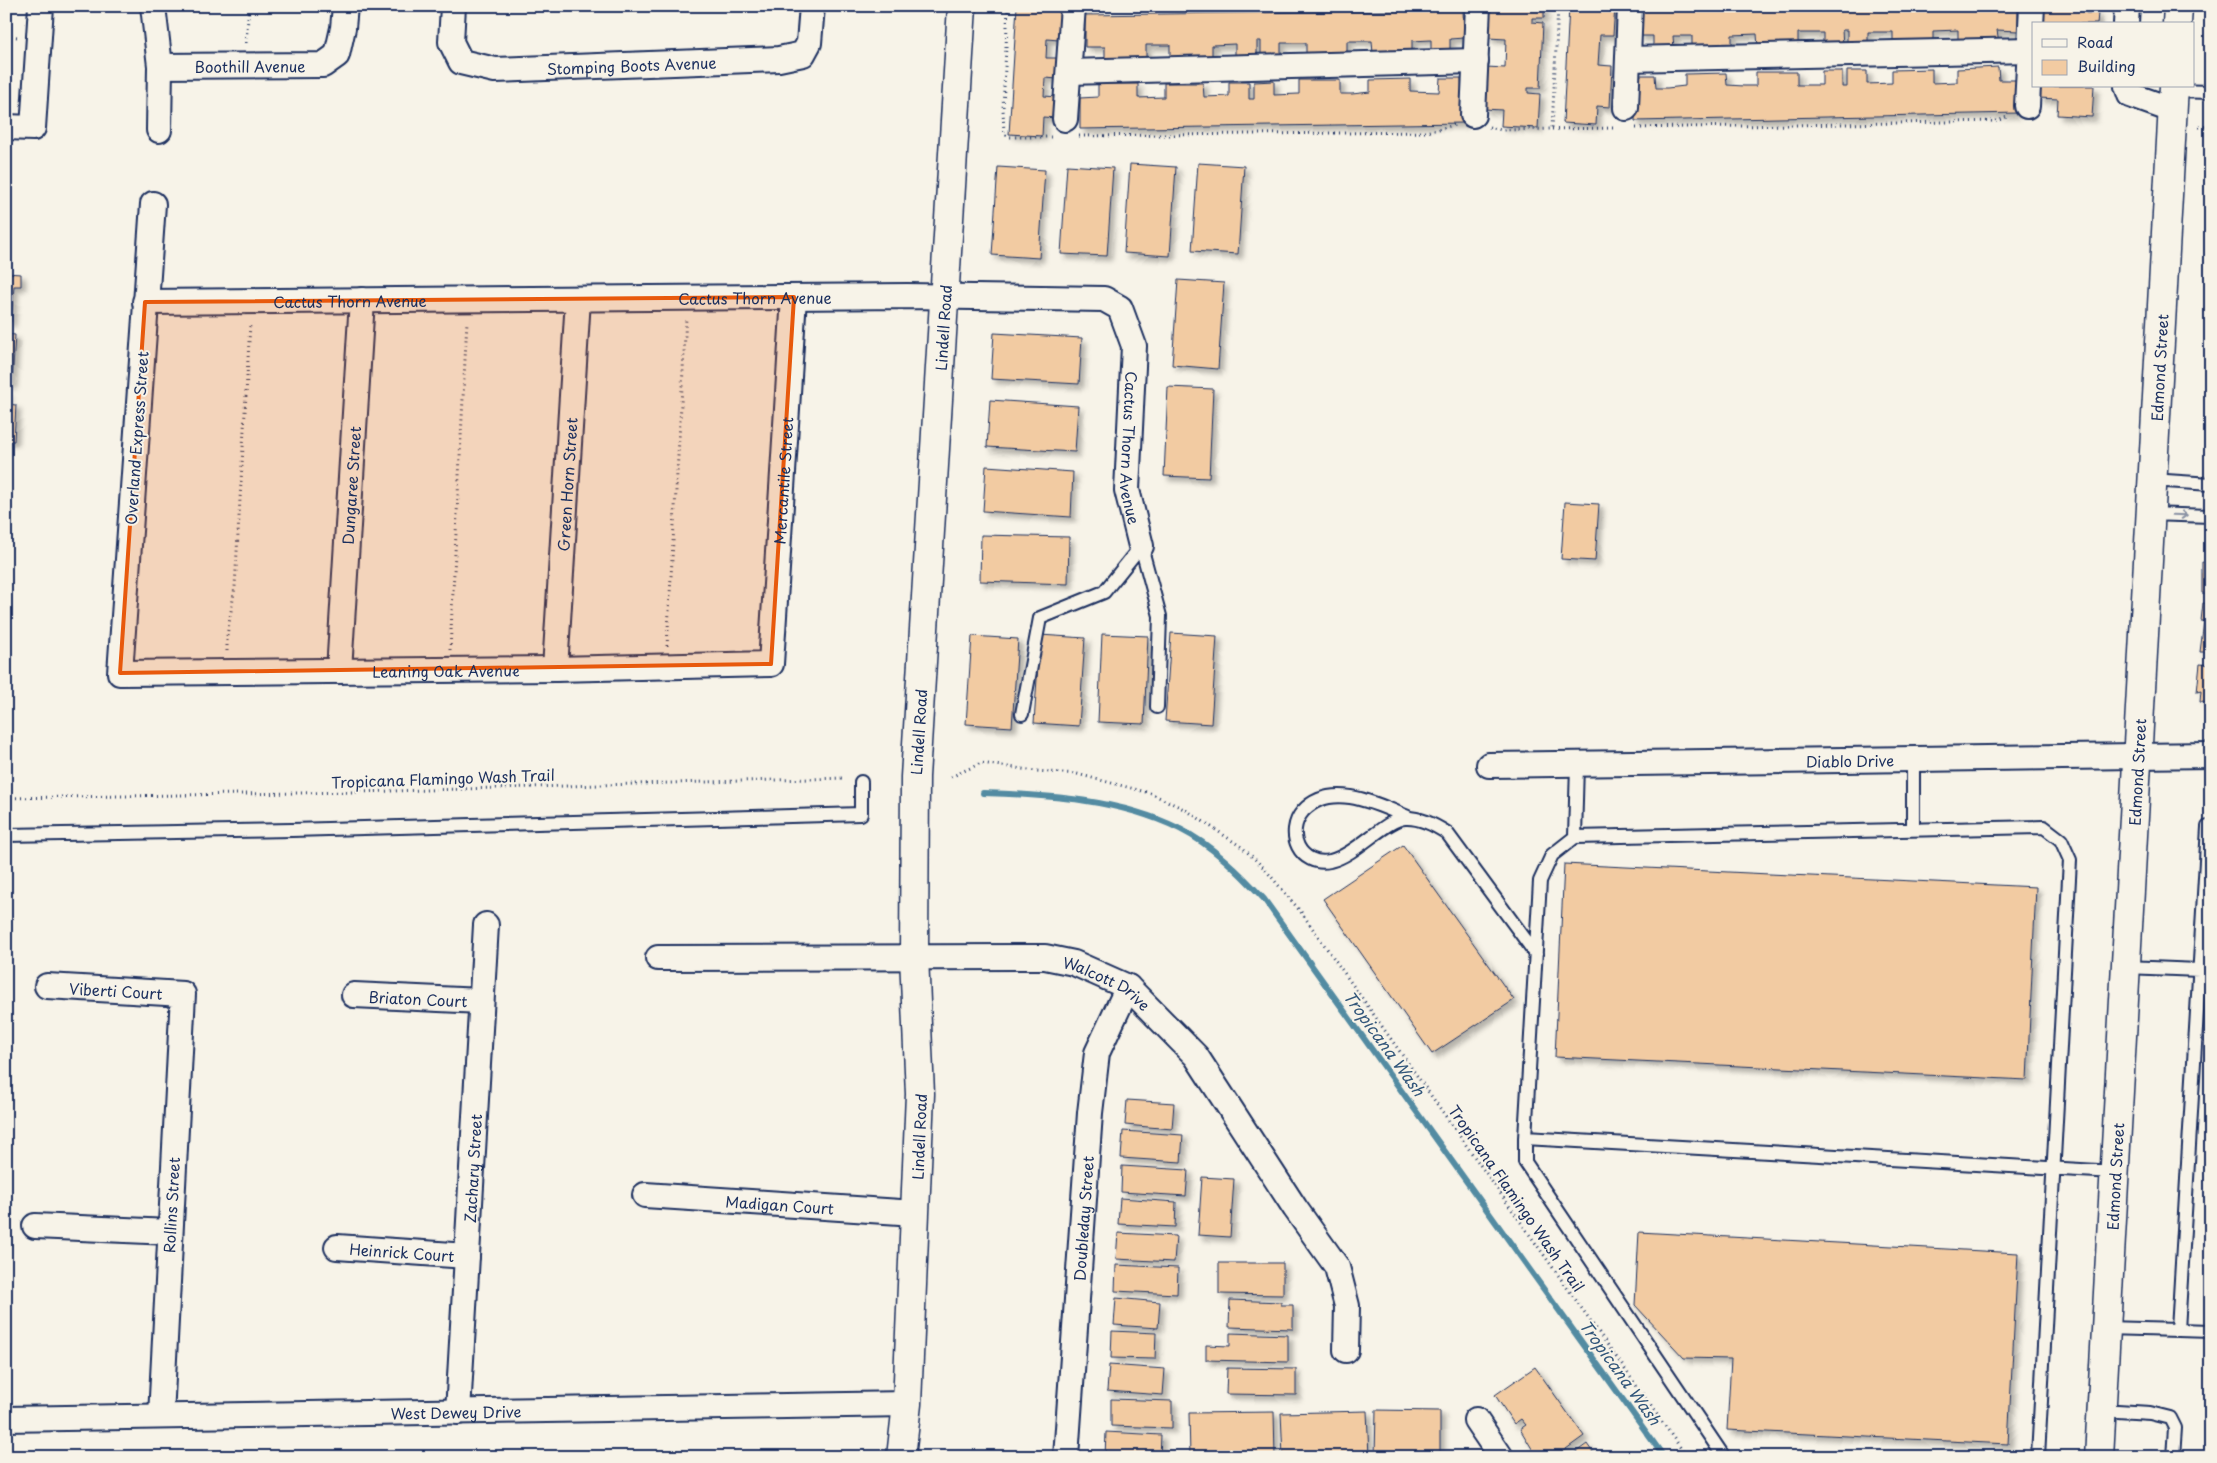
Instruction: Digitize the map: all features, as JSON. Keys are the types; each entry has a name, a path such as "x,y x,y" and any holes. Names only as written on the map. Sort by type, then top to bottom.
{"street":[{"path":"6,127 33,128 41,6"},
{"path":"153,6 160,66 159,130"},
{"name":"Boothill Avenue","path":"160,66 323,65 337,55 343,28 345,6"},
{"name":"Stomping Boots Avenue","path":"453,6 451,42 461,62 495,70 779,59 803,54 809,43 812,6"},
{"name":"Lindell Road","path":"901,1457 906,1404 920,1094 914,956 917,738 962,6"},
{"path":"1065,123 1073,6"},
{"path":"1473,120 1478,6"},
{"path":"1626,121 1630,6"},
{"path":"2027,106 2032,6"},
{"path":"2126,22 2128,6"},
{"path":"2177,22 2178,6"},
{"path":"1628,59 2030,50"},
{"path":"1068,72 1476,61"},
{"path":"2128,88 2130,95 2173,96"},
{"name":"Edmond Street","path":"2098,1457 2139,756 2149,514 2173,96"},
{"name":"Overland Express Street","path":"120,673 153,204"},
{"name":"Cactus Thorn Avenue","path":"146,302 945,296 1104,299 1120,308 1134,346 1127,490 1141,546"},
{"name":"Mercantile Street","path":"772,664 794,297"},
{"name":"Green Horn Street","path":"554,669 578,299"},
{"name":"Dungaree Street","path":"339,671 362,300"},
{"name":"Leaning Oak Avenue","path":"120,673 554,669 772,664"},
{"name":"Diablo Drive","path":"1489,765 2211,755"},
{"name":"Zachary Street","path":"458,1412 486,925"},
{"name":"Walcott Drive","path":"658,958 1045,957 1074,963 1128,987 1196,1056 1295,1208 1337,1267 1347,1306 1346,1350"},
{"name":"Viberti Court","path":"47,986 183,994"},
{"name":"Doubleday Street","path":"1066,1457 1090,1113 1097,1053 1128,987"},
{"name":"Rollins Street","path":"161,1416 183,994"},
{"name":"Briaton Court","path":"354,995 481,1001"},
{"name":"Madigan Court","path":"645,1195 915,1212"},
{"path":"35,1226 170,1232"},
{"name":"Heinrick Court","path":"337,1247 467,1256"},
{"name":"West Dewey Drive","path":"6,1419 906,1404"},
{"path":"1476,1420 1501,1457"}],"lane":[{"path":"2173,96 2211,92"},
{"path":"2151,480 2211,484"},
{"path":"2149,514 2211,516"},
{"path":"1141,546 1160,616 1157,707"},
{"path":"1022,714 1040,618 1104,592 1141,546"},
{"path":"1913,759 1913,829"},
{"path":"1575,837 1577,764"},
{"path":"6,835 292,830 861,814 861,782"},
{"path":"1410,818 1391,823 1362,845 1330,861 1310,859 1305,856 1296,845 1294,836 1298,819 1308,807 1340,796 1362,798 1410,818 1438,826 1447,832 1536,954"},
{"path":"2178,1330 2208,827 2211,826"},
{"path":"1724,1457 1525,1162 1540,881 1552,855 1575,837 2044,827 2061,840 2070,860 2038,1457"},
{"path":"2126,967 2199,970"},
{"path":"1525,1138 2115,1172"},
{"path":"2106,1328 2211,1331"},
{"path":"2101,1410 2150,1413 2170,1418 2175,1428 2174,1457"}],"path":[{"path":"245,66 249,6"},
{"path":"1008,6 1003,108 1004,134 1010,137 1065,123 1426,132 1473,120 1500,130 1552,129 1626,121 1998,121 2015,114 2027,114 2027,106"},
{"path":"1552,129 1558,6"},
{"path":"2199,126 2211,126"},
{"path":"666,667 687,298"},
{"path":"449,670 468,299"},
{"path":"228,672 227,636 235,587 251,301"},
{"name":"Tropicana Flamingo Wash Trail","path":"951,777 981,763 1036,771 1077,774 1119,783 1150,793 1186,810 1217,829 1254,858 1301,912 1687,1457"},
{"name":"Tropicana Flamingo Wash Trail","path":"6,798 347,792 848,778"}],"highlighted area":[{"path":"794,297 771,664 120,673 145,302"}],"building":[{"path":"1017,6 1061,6 1059,40 1047,39 1046,58 1059,58 1058,79 1045,78 1044,96 1057,97 1056,118 1043,117 1042,136 1009,134"},
{"path":"1490,6 1544,6 1544,18 1532,18 1532,22 1543,23 1540,88 1528,88 1528,93 1540,94 1538,128 1501,126 1502,110 1484,109 1486,67 1505,68 1506,39 1488,38"},
{"path":"1569,6 1615,6 1613,35 1600,35 1598,65 1612,66 1610,107 1597,106 1596,125 1563,123"},
{"path":"1638,6 2018,6 2018,31 1997,30 1999,43 1958,44 1958,30 1933,31 1933,44 1893,45 1893,32 1868,32 1868,46 1847,46 1847,30 1842,30 1843,46 1823,47 1823,33 1798,33 1798,47 1758,48 1757,34 1732,35 1732,48 1692,49 1692,36 1673,36 1674,49 1653,50 1653,36 1639,36"},
{"path":"2044,6 2098,6 2086,7 2086,13 2098,13 2097,22 2043,22"},
{"path":"1463,10 1464,38 1450,39 1450,53 1431,53 1431,40 1412,41 1412,54 1373,54 1372,41 1347,41 1347,55 1306,56 1306,43 1281,43 1281,57 1261,57 1261,41 1257,41 1257,57 1235,58 1235,44 1212,45 1212,59 1170,59 1170,45 1146,45 1146,59 1105,60 1105,47 1085,47 1085,15"},
{"path":"1998,67 1999,80 2018,80 2018,113 1635,121 1635,75 1655,75 1656,88 1667,88 1685,86 1685,74 1726,73 1727,85 1756,86 1756,72 1797,72 1797,85 1822,85 1822,71 1842,71 1842,87 1847,87 1847,71 1867,71 1867,84 1892,83 1892,70 1932,69 1932,83 1957,82 1957,69"},
{"path":"1440,78 1461,78 1463,123 1080,129 1080,98 1098,97 1098,84 1138,84 1138,98 1164,97 1164,83 1203,83 1204,97 1229,96 1229,82 1249,82 1249,99 1254,99 1254,82 1274,81 1274,95 1299,94 1299,80 1340,80 1340,94 1352,94 1370,92 1370,80 1410,79 1410,91 1439,92"},
{"path":"2040,88 2094,88 2092,117 2057,115 2058,99 2039,98"},
{"path":"1198,163 1244,166 1238,254 1192,251"},
{"path":"1130,164 1176,167 1170,256 1124,253"},
{"path":"1067,165 1113,168 1107,256 1061,254"},
{"path":"998,167 1045,170 1039,258 992,255"},
{"path":"6,273 21,274 21,286 14,286 11,322 6,322"},
{"path":"1178,280 1224,283 1218,369 1172,365"},
{"path":"994,333 1082,338 1079,384 991,379"},
{"path":"6,334 15,335 12,384 6,384"},
{"path":"1168,387 1213,389 1209,478 1164,476"},
{"path":"6,391 8,392 7,404 16,405 14,441 6,441"},
{"path":"990,400 1078,406 1075,452 987,447"},
{"path":"2210,412 2211,442 2209,442"},
{"path":"986,466 1073,472 1071,517 983,511"},
{"path":"1565,502 1599,504 1595,561 1561,559"},
{"path":"981,535 1069,537 1068,584 980,581"},
{"path":"2208,555 2211,555 2211,594 2202,593 2202,562 2207,563"},
{"path":"2203,603 2211,604 2211,652 2200,652 2204,621 2201,621"},
{"path":"1171,633 1217,636 1211,724 1165,721"},
{"path":"1102,634 1148,636 1144,724 1098,722"},
{"path":"1040,635 1085,638 1079,726 1034,723"},
{"path":"972,636 1018,639 1012,727 966,724"},
{"path":"2200,664 2211,665 2211,703 2200,702 2201,691 2197,692"},
{"path":"1403,845 1514,1000 1432,1054 1323,899"},
{"path":"1564,864 2036,887 2027,1080 1555,1057"},
{"path":"1127,1100 1174,1103 1172,1129 1125,1125"},
{"path":"1123,1131 1183,1135 1181,1162 1121,1158"},
{"path":"1122,1166 1188,1170 1186,1196 1121,1192"},
{"path":"1202,1177 1234,1179 1230,1237 1198,1235"},
{"path":"1120,1198 1176,1202 1175,1227 1118,1224"},
{"path":"1639,1232 2018,1253 2008,1444 1727,1430 1731,1359 1684,1358 1635,1305"},
{"path":"1118,1233 1176,1236 1174,1262 1116,1259"},
{"path":"2211,1251 2211,1311 2208,1311"},
{"path":"1219,1263 1283,1263 1283,1295 1219,1294"},
{"path":"1116,1265 1178,1268 1177,1294 1115,1291"},
{"path":"1116,1298 1160,1302 1158,1328 1114,1325"},
{"path":"1230,1300 1281,1302 1281,1305 1293,1305 1293,1329 1229,1327"},
{"path":"1112,1331 1156,1333 1155,1359 1111,1358"},
{"path":"1230,1333 1288,1335 1288,1362 1206,1360 1206,1345 1230,1346"},
{"path":"1109,1365 1165,1369 1163,1395 1107,1391"},
{"path":"1535,1367 1584,1436 1555,1457 1537,1457 1520,1429 1526,1425 1521,1419 1514,1424 1495,1395"},
{"path":"1227,1368 1296,1369 1296,1395 1226,1394"},
{"path":"1111,1399 1172,1401 1172,1428 1111,1426"},
{"path":"1376,1410 1440,1411 1440,1457 1375,1457"},
{"path":"1367,1411 1369,1457 1283,1457 1281,1413"},
{"path":"1274,1412 1275,1457 1232,1457 1232,1454 1225,1454 1226,1457 1190,1457 1189,1413"},
{"path":"1106,1432 1161,1435 1160,1457 1105,1457"},
{"path":"1587,1444 1596,1457 1569,1457"}],"waterway":[{"name":"Tropicana Wash","path":"983,793 1058,797 1083,800 1133,811 1180,829 1214,851 1235,870 1264,899 1664,1457"}]}
